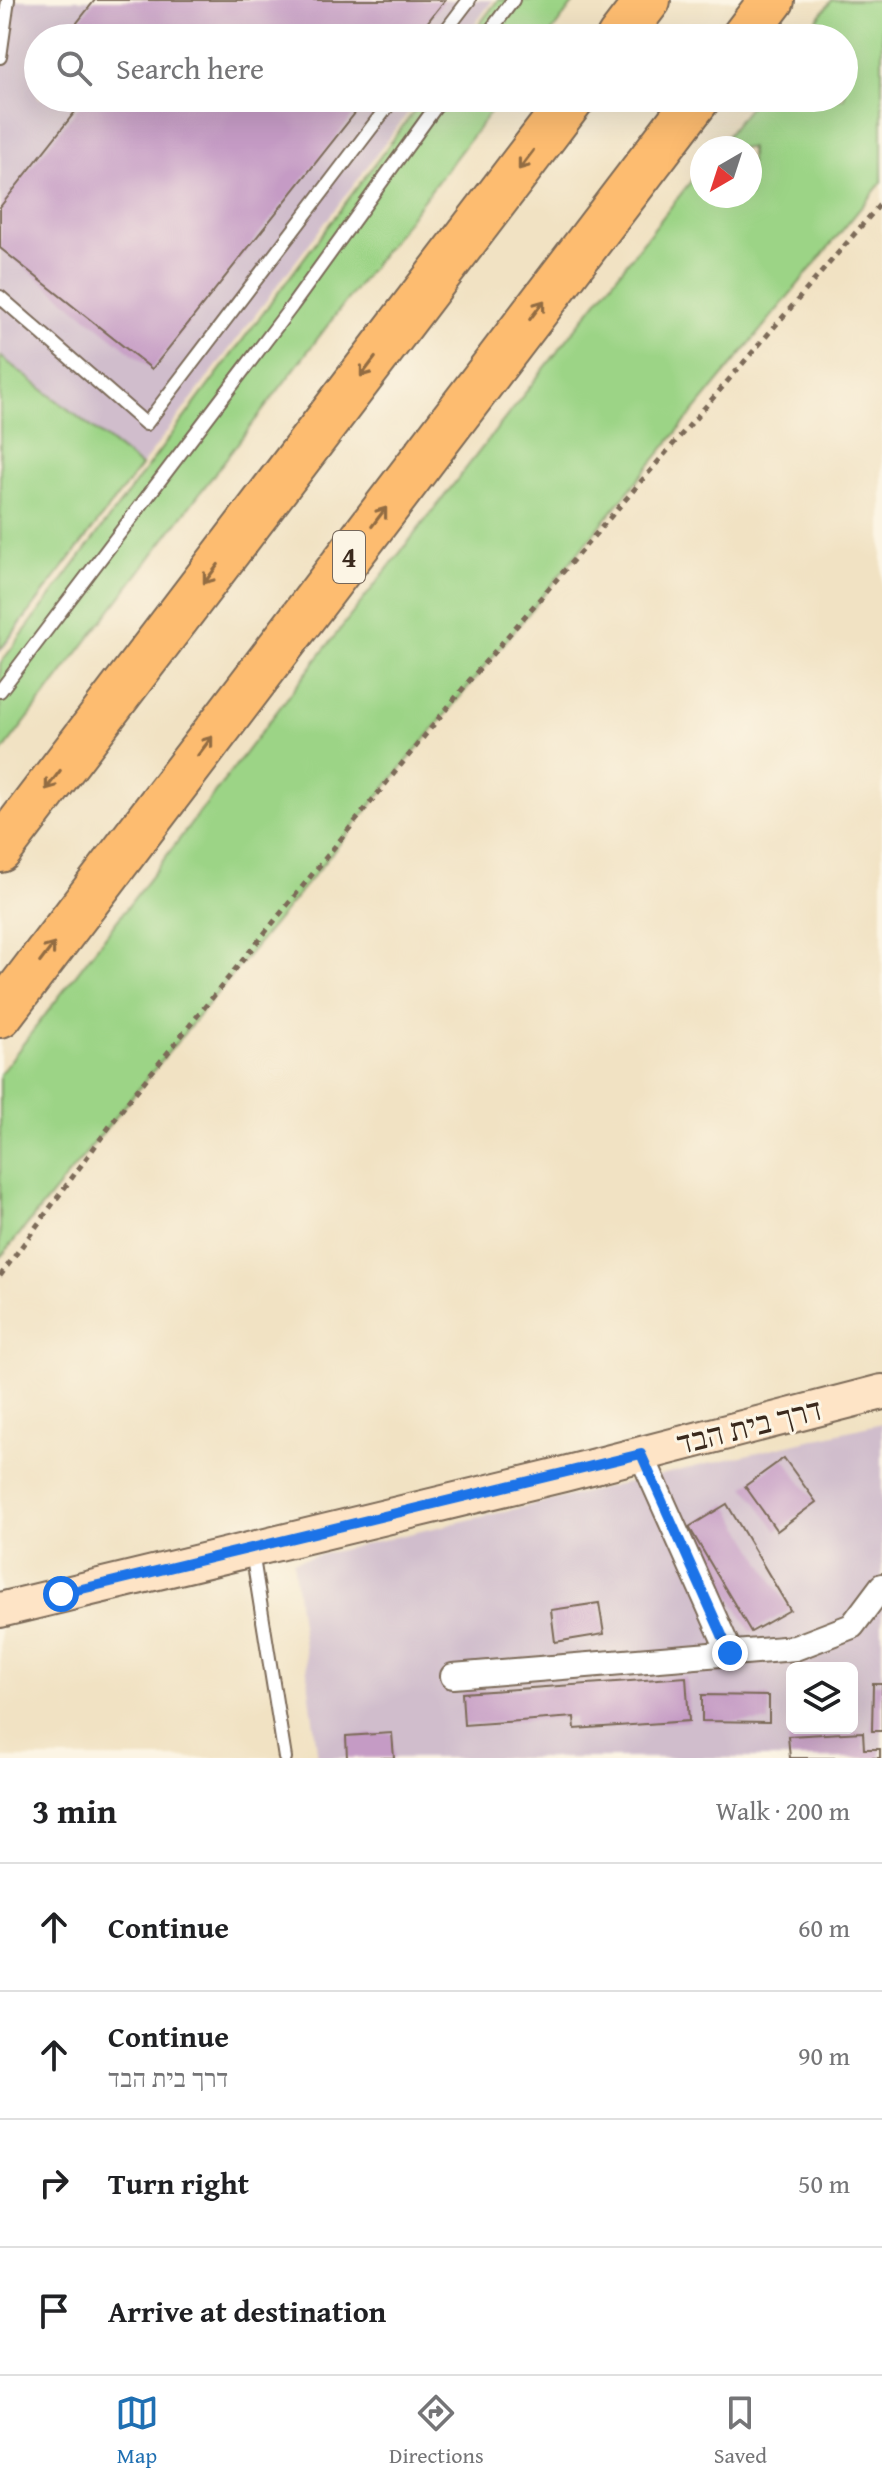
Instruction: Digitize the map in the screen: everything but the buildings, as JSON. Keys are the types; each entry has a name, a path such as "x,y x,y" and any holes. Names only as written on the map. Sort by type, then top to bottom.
{"highway":[{"path":"630,24 648,0"},
{"path":"754,24 772,0"},
{"path":"0,850 562,112"},
{"name":"4","path":"0,1014 687,112"}],"street":[{"name":"דרך בית הבד","path":"0,1610 882,1392"},
{"path":"641,1454 730,1653"},
{"path":"453,1676 795,1648 852,1626 882,1586"}],"lane":[{"path":"0,57 8,0"},
{"path":"451,24 469,0"},
{"path":"495,24 513,0"},
{"path":"0,297 146,424 383,112"},
{"path":"0,691 292,306 432,112"},
{"path":"251,1549 285,1758"}],"path":[{"path":"0,1276 126,1104 469,681 882,202"}],"shaded area":[{"path":"0,0 493,0 475,24 24,24 24,112 408,112 0,653"},
{"path":"882,1423 882,1758 318,1758 293,1561"}],"green space":[{"path":"498,0 576,0 558,24 480,24"},
{"path":"832,0 882,0 882,182 0,1258 0,1074 323,651 690,182 690,208 762,208 762,136 726,136 745,112 858,112 858,24 814,24"},
{"path":"414,112 490,112 0,755 0,664"},
{"path":"0,356 141,466 0,650"}],"route":[{"path":"61,1594 641,1454 730,1653"}]}
